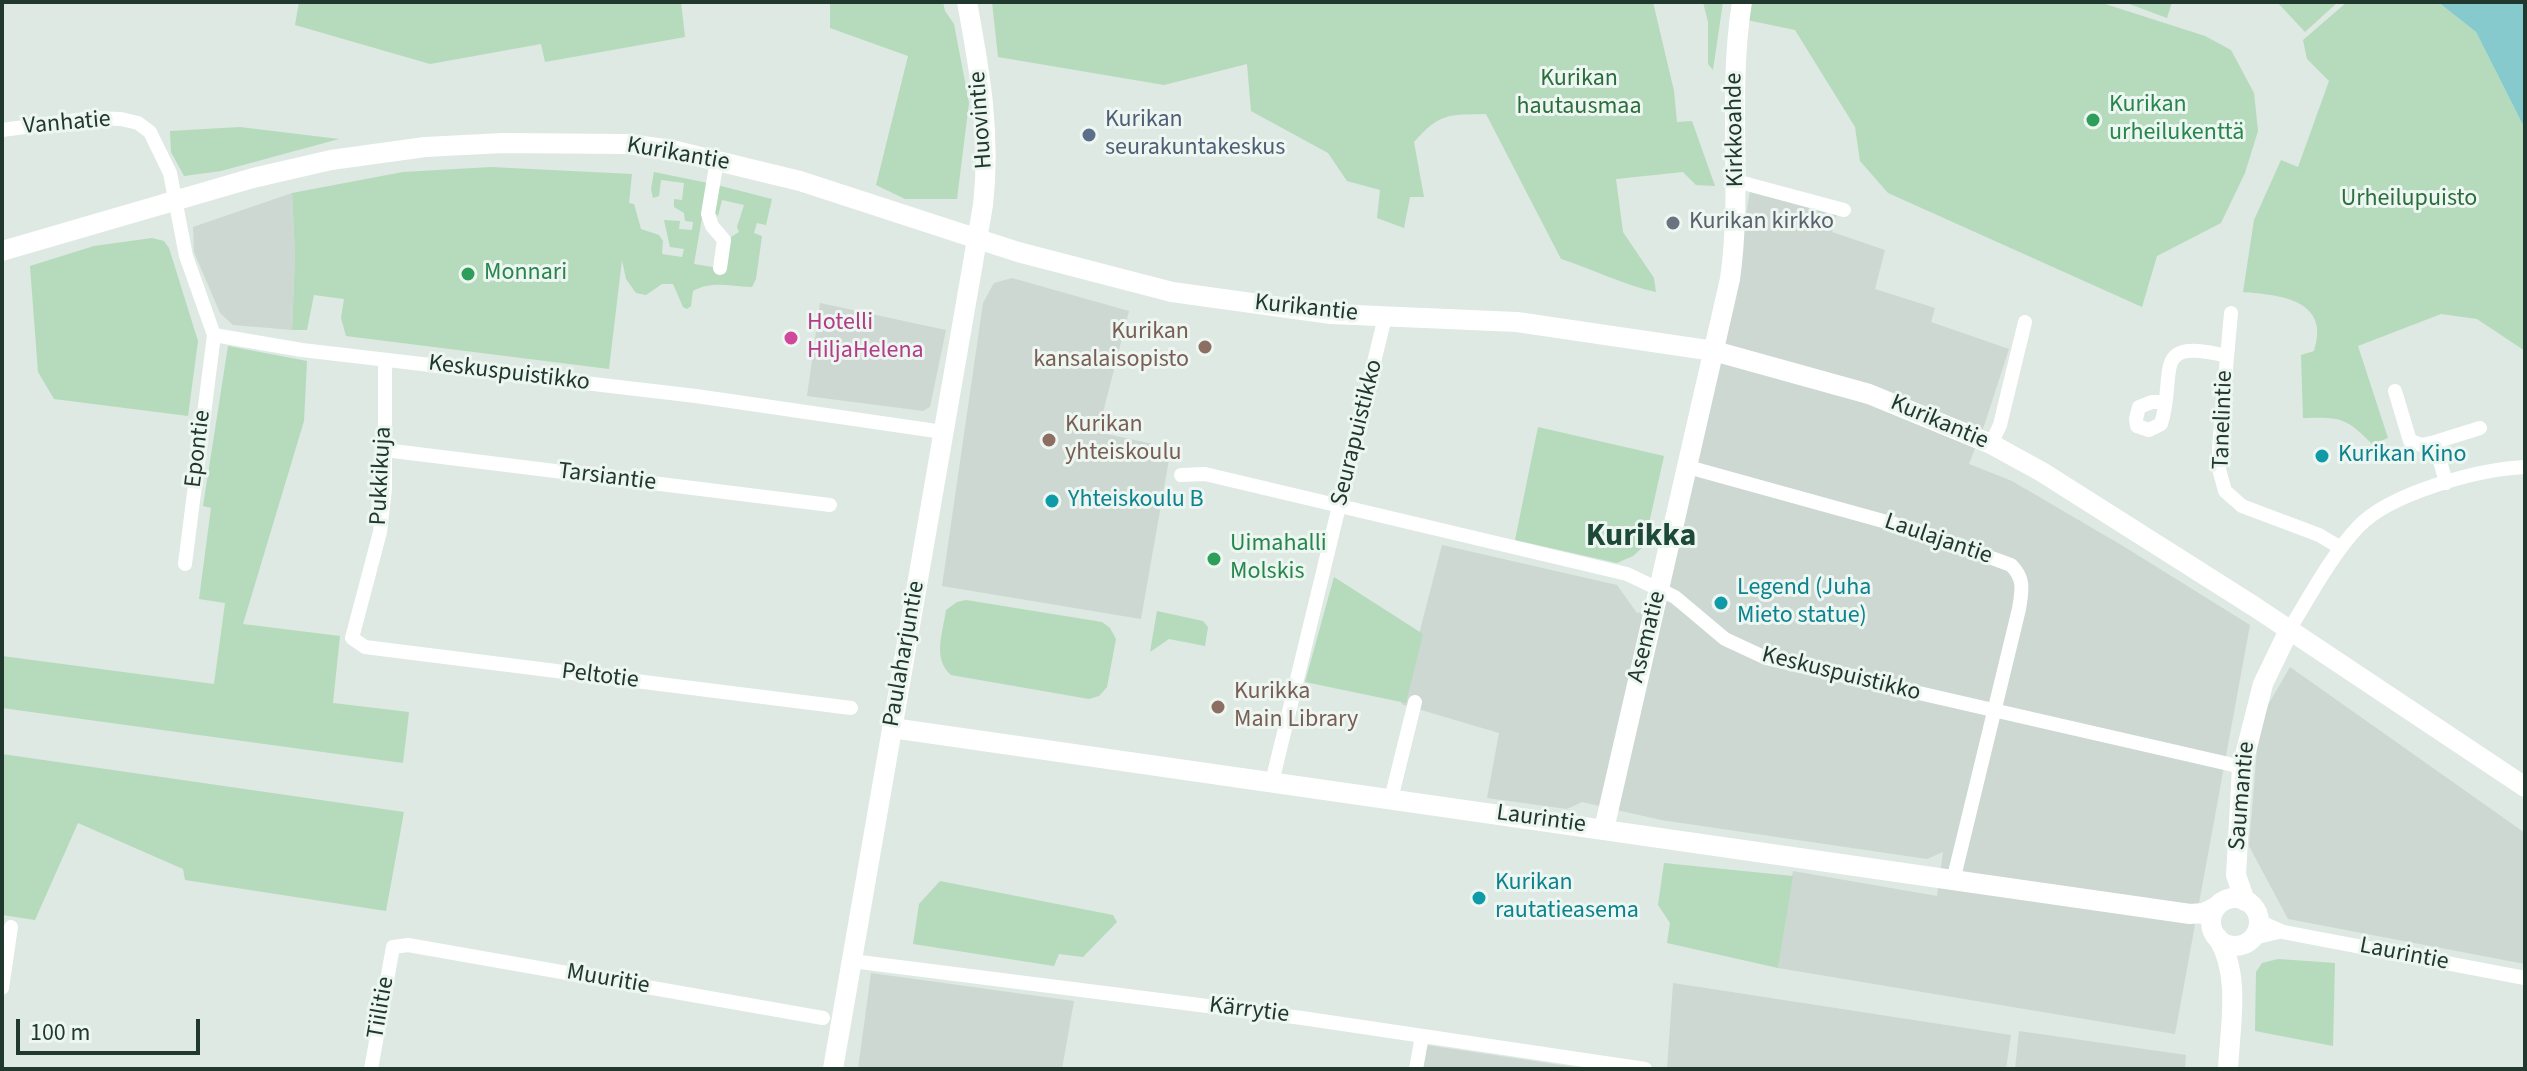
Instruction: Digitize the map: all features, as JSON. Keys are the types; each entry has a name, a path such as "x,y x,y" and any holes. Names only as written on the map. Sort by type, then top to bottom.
{"street":[{"name":"Kirkkoahde","path":"1714,351 1736,240 1733,79 1742,2"},
{"name":"Huovintie","path":"969,10 985,102 987,135 987,168 977,239"},
{"name":"Vanhatie","path":"2,130 93,118 138,123 150,132 160,150 170,173 175,202"},
{"name":"Kurikantie","path":"2,251 253,178 331,160 425,147 610,143 653,147 717,160 811,184 1018,252 1172,292 1331,314 1517,322 1714,351 1869,394 1991,444 2055,481 2289,630 2525,787"},
{"path":"717,160 708,214 712,226 724,240 720,268"},
{"path":"1736,181 1844,210"},
{"path":"175,202 186,256 214,335"},
{"name":"Paulaharjuntie","path":"833,1069 977,239"},
{"name":"Tanelintie","path":"2231,313 2219,447 2219,469 2225,491 2242,506 2319,535 2341,548"},
{"name":"Seurapuistikko","path":"1272,782 1385,317"},
{"path":"1991,444 2000,425 2025,322"},
{"name":"Keskuspuistikko","path":"214,335 302,350 696,396 943,432"},
{"name":"Epontie","path":"185,564 214,335"},
{"path":"2165,402 2170,363 2179,352 2186,350 2227,356"},
{"name":"Asematie","path":"1604,829 1714,351"},
{"name":"Pukkikuja","path":"352,638 380,532 385,489 385,360"},
{"path":"2395,391 2410,441 2422,445 2480,428"},
{"path":"2435,442 2446,483"},
{"name":"Tarsiantie","path":"385,450 830,505"},
{"name":"Laulajantie","path":"1688,467 1912,529 2011,565 2020,574 2023,586 1953,881"},
{"path":"2289,630 2341,548 2359,525 2383,508 2472,473 2525,467"},
{"name":"Keskuspuistikko","path":"1181,475 1205,474 1627,574 1675,597 1725,639 1748,652 1834,676 1966,706 1994,709 2242,767"},
{"name":"Saumantie","path":"2218,904 2231,890 2236,875 2242,767 2263,684 2289,630"},
{"name":"Peltotie","path":"352,638 365,647 851,708"},
{"path":"1391,799 1415,702"},
{"name":"Laurintie","path":"892,728 2190,914 2204,913 2218,904"},
{"name":"Saumantie","path":"2236,875 2251,908"},
{"path":"2228,1069 2230,967 2226,952 2215,934 2212,917 2218,904 2228,899 2251,908 2258,926 2248,941 2236,951 2230,967"},
{"name":"Laurintie","path":"2251,908 2265,924 2283,932 2525,978"},
{"name":"Laurintie","path":"2190,914 2215,934"},
{"path":"2,988 11,927"},
{"name":"Laurintie","path":"2248,941 2267,933 2283,932"},
{"path":"2215,934 2230,946 2248,941"},
{"name":"Muuritie","path":"393,947 408,945 823,1018"},
{"name":"Tiilitie","path":"371,1069 393,947"},
{"name":"Kärrytie","path":"852,961 1270,1014 1645,1069"},
{"path":"1416,1069 1422,1036"}],"shaded area":[{"path":"1752,178 1840,202 1832,232 1885,250 1875,289 1935,308 1931,322 2009,349 1969,464 2012,481 2250,625 2175,1034 1778,968 1793,871 1937,896 1943,852 1927,859 1661,820 1582,802 1567,809 1487,798 1499,733 1401,704 1442,545 1617,585 1637,613 1664,606 1729,323"},
{"path":"292,193 295,255 292,330 233,325 220,313 194,252 193,227"},
{"name":"Kurikan yhteiskoulu","path":"1012,278 1129,311 1098,432 1171,448 1141,619 942,586 983,303 994,283"},
{"path":"820,303 946,330 930,407 923,411 807,396"},
{"path":"2290,667 2525,833 2525,964 2288,919 2249,846 2257,749 2265,710"},
{"path":"871,973 1074,1001 1062,1069 858,1069"},
{"path":"1673,983 2011,1035 2006,1069 1667,1069"},
{"path":"2019,1031 2186,1055 2185,1069 2015,1069"},
{"path":"1426,1045 1588,1069 1422,1069"}],"green space":[{"path":"299,2 681,2 685,37 545,62 541,44 430,64 295,25"},
{"path":"830,2 943,2 954,24 969,103 957,199 905,199 876,185 908,56 830,28"},
{"name":"Kurikan hautausmaa","path":"992,2 1653,2 1674,91 1677,122 1692,121 1715,186 1696,185 1683,172 1616,179 1623,232 1654,278 1656,292 1644,289 1561,259 1486,114 1454,115 1431,125 1414,142 1424,197 1410,197 1404,228 1377,218 1380,190 1347,181 1328,153 1251,111 1247,64 1164,85 998,57"},
{"path":"1703,2 1723,2 1713,70 1708,64 1708,22"},
{"name":"Kurikan urheilukenttä","path":"1749,2 2099,2 2205,36 2231,50 2254,93 2258,131 2245,173 2221,223 2157,256 2142,307 1888,193 1860,161 1855,127 1795,30 1747,20"},
{"path":"2124,2 2172,2 2167,18"},
{"path":"2277,2 2338,2 2305,32"},
{"name":"Urheilupuisto","path":"2347,2 2438,2 2476,32 2525,129 2525,351 2477,319 2441,314 2358,346 2388,438 2372,444 2342,420 2303,418 2301,355 2314,351 2317,334 2309,311 2287,299 2243,292 2254,220 2281,160 2298,167 2329,81 2307,59 2303,40"},
{"path":"240,127 339,139 221,171 184,176 171,152 170,131"},
{"path":"491,167 632,174 629,203 634,204 641,229 659,235 663,241 662,254 682,257 684,249 670,247 664,220 680,221 679,229 692,230 693,222 685,221 684,213 674,207 674,199 682,200 684,183 661,180 659,196 653,198 654,172 708,183 694,264 718,268 731,237 739,232 737,227 744,205 722,200 718,216 714,212 717,185 772,199 766,225 757,223 754,233 762,236 756,279 752,287 715,285 693,291 691,306 687,309 683,307 673,284 662,284 646,295 636,293 626,279 622,260 609,369 346,336 341,318 344,299 314,295 307,330 292,330 295,255 292,193 403,172"},
{"path":"152,238 164,241 169,248 198,341 188,416 54,399 38,372 30,266 94,246"},
{"path":"228,346 307,361 304,421 243,624 340,636 333,703 409,712 403,763 2,708 2,656 214,684 225,603 199,599 211,508 203,506"},
{"path":"1538,427 1664,456 1644,546 1633,556 1617,563 1515,540"},
{"path":"1334,577 1423,634 1406,703 1305,682"},
{"path":"966,600 1102,622 1116,639 1107,687 1099,696 1089,699 951,675 940,653 946,610"},
{"path":"1157,611 1203,621 1208,627 1205,646 1169,639 1150,652"},
{"path":"2,754 404,812 386,911 185,880 183,869 78,823 35,920 2,915"},
{"path":"1664,863 1793,876 1778,968 1667,943 1670,923 1658,905"},
{"path":"940,881 1113,915 1117,922 1083,957 1059,954 1054,966 913,944 919,904"},
{"path":"2278,959 2335,963 2333,1046 2255,1031 2256,972 2262,963"}],"water":[{"path":"2438,2 2525,2 2525,129 2476,32"}],"place":[{"name":"Kurikan urheilukenttä","path":"2093,120"},
{"name":"Kurikan seurakuntakeskus","path":"1089,135"},
{"name":"Kurikan kirkko","path":"1673,223"},
{"name":"Monnari","path":"468,274"},
{"name":"Hotelli HiljaHelena","path":"791,338"},
{"name":"Kurikan kansalaisopisto","path":"1205,347"},
{"name":"Kurikan yhteiskoulu","path":"1049,440"},
{"name":"Kurikan Kino","path":"2322,456"},
{"name":"Yhteiskoulu B","path":"1052,501"},
{"name":"Uimahalli Molskis","path":"1214,559"},
{"name":"Legend (Juha Mieto statue)","path":"1721,603"},
{"name":"Kurikka Main Library","path":"1218,707"},
{"name":"Kurikan rautatieasema","path":"1479,898"}],"district":[{"name":"Kurikka","path":"1641,538"}]}
